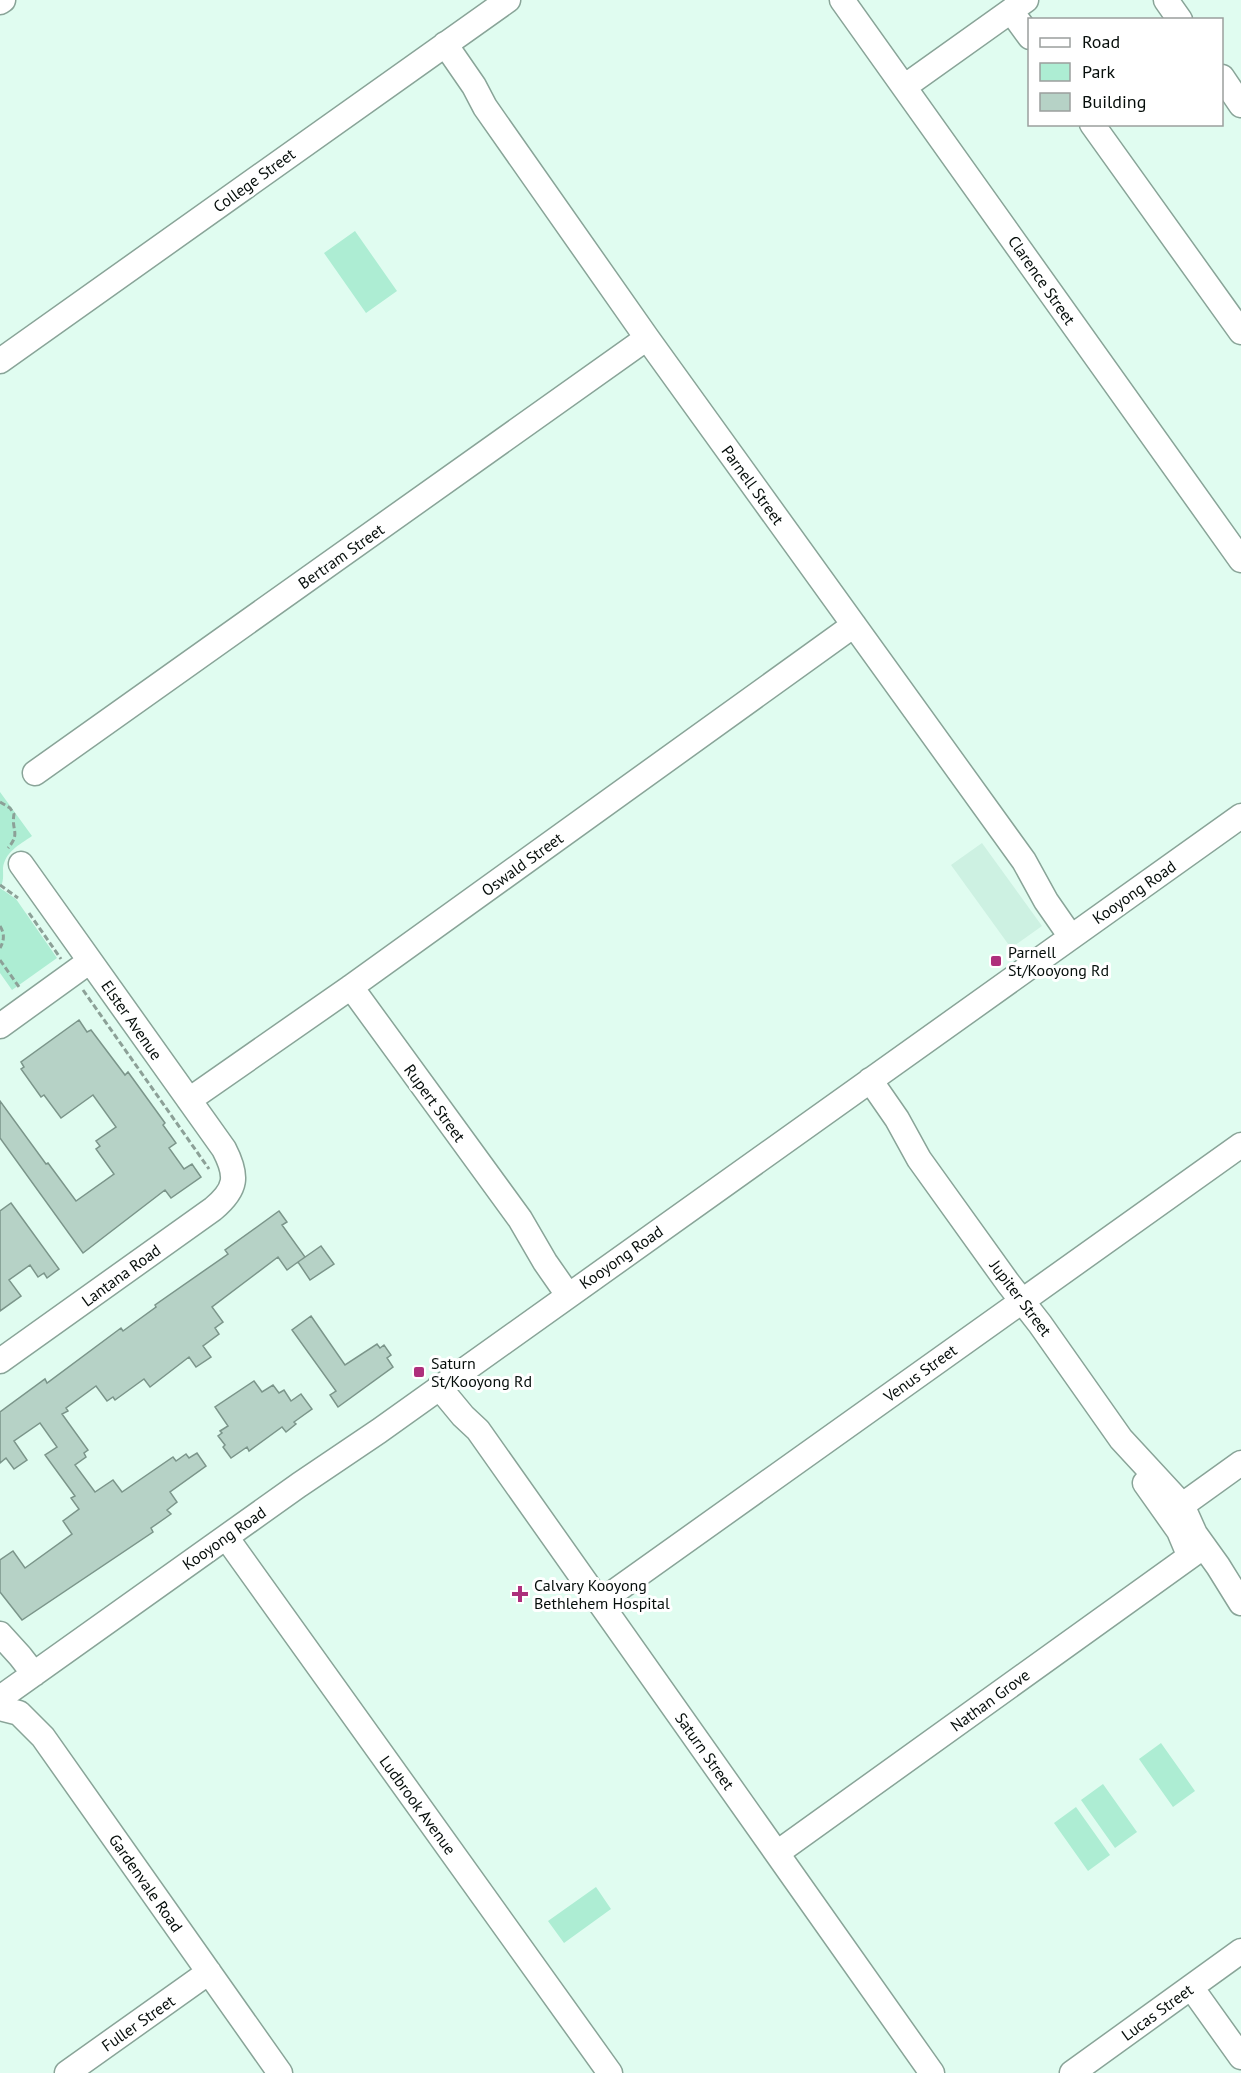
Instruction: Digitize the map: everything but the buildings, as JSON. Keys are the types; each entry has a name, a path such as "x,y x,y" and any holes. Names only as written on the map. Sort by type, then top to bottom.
{"street":[{"name":"College Street","path":"0,361 508,0"},
{"name":"Clarence Street","path":"842,0 1241,560"},
{"path":"1166,0 1179,18"},
{"path":"904,87 1018,5 1028,34"},
{"name":"Parnell Street","path":"440,47 462,88 485,107 647,338 1023,861 1046,902 1076,933"},
{"path":"1223,80 1241,105"},
{"path":"1093,126 1241,332"},
{"name":"Bertram Street","path":"35,773 647,338"},
{"name":"Oswald Street","path":"189,1100 351,987 854,625"},
{"name":"Kooyong Road","path":"0,1698 379,1431 1241,816"},
{"name":"Elster Avenue","path":"13,858 189,1100 227,1156 234,1173 233,1181"},
{"path":"0,1026 90,961"},
{"name":"Rupert Street","path":"351,987 520,1219 545,1262 572,1292"},
{"name":"Jupiter Street","path":"864,1084 897,1119 919,1159 1121,1439 1144,1482 1175,1510 1179,1531 1241,1612"},
{"name":"Venus Street","path":"600,1602 1241,1145"},
{"name":"Lantana Road","path":"0,1361 213,1209 228,1195 233,1181"},
{"name":"Saturn Street","path":"444,1383 463,1416 478,1430 932,2073"},
{"path":"1175,1510 1241,1463"},
{"name":"Ludbrook Avenue","path":"226,1537 610,2073"},
{"name":"Jupiter Street","path":"1197,1552 1218,1566 1241,1603"},
{"name":"Nathan Grove","path":"777,1853 1197,1552"},
{"path":"0,1634 20,1656 28,1678"},
{"path":"0,1648 8,1664 28,1678"},
{"name":"Gardenvale Road","path":"0,1708 19,1713 43,1737 280,2073"},
{"name":"Lucas Street","path":"1072,2073 1241,1951"},
{"name":"Fuller Street","path":"67,2073 209,1972"},
{"path":"1191,1988 1241,2057"}],"path":[{"path":"0,802 10,808 14,814 13,822 16,832 13,858"},
{"path":"0,885 18,897 66,966"},
{"path":"0,926 3,931 3,940 0,948"},
{"path":"0,960 19,987"},
{"path":"79,984 211,1171"}],"shaded area":[{"path":"982,843 1042,926 1011,948 951,865"}],"green space":[{"path":"355,231 397,291 366,313 324,253"},
{"path":"0,792 32,836 13,849 4,862 3,881 0,888"},
{"path":"0,888 16,899 57,958 12,990 0,973"},
{"path":"1161,1743 1195,1791 1173,1807 1139,1759"},
{"path":"1103,1784 1137,1832 1115,1848 1081,1800"},
{"path":"1076,1807 1110,1855 1088,1871 1054,1823"},
{"path":"596,1887 611,1909 564,1943 548,1921"}],"place":[{"name":"Parnell St/Kooyong Rd","path":"996,961"},
{"name":"Saturn St/Kooyong Rd","path":"419,1372"},
{"name":"Calvary Kooyong Bethlehem Hospital","path":"520,1594"}]}
